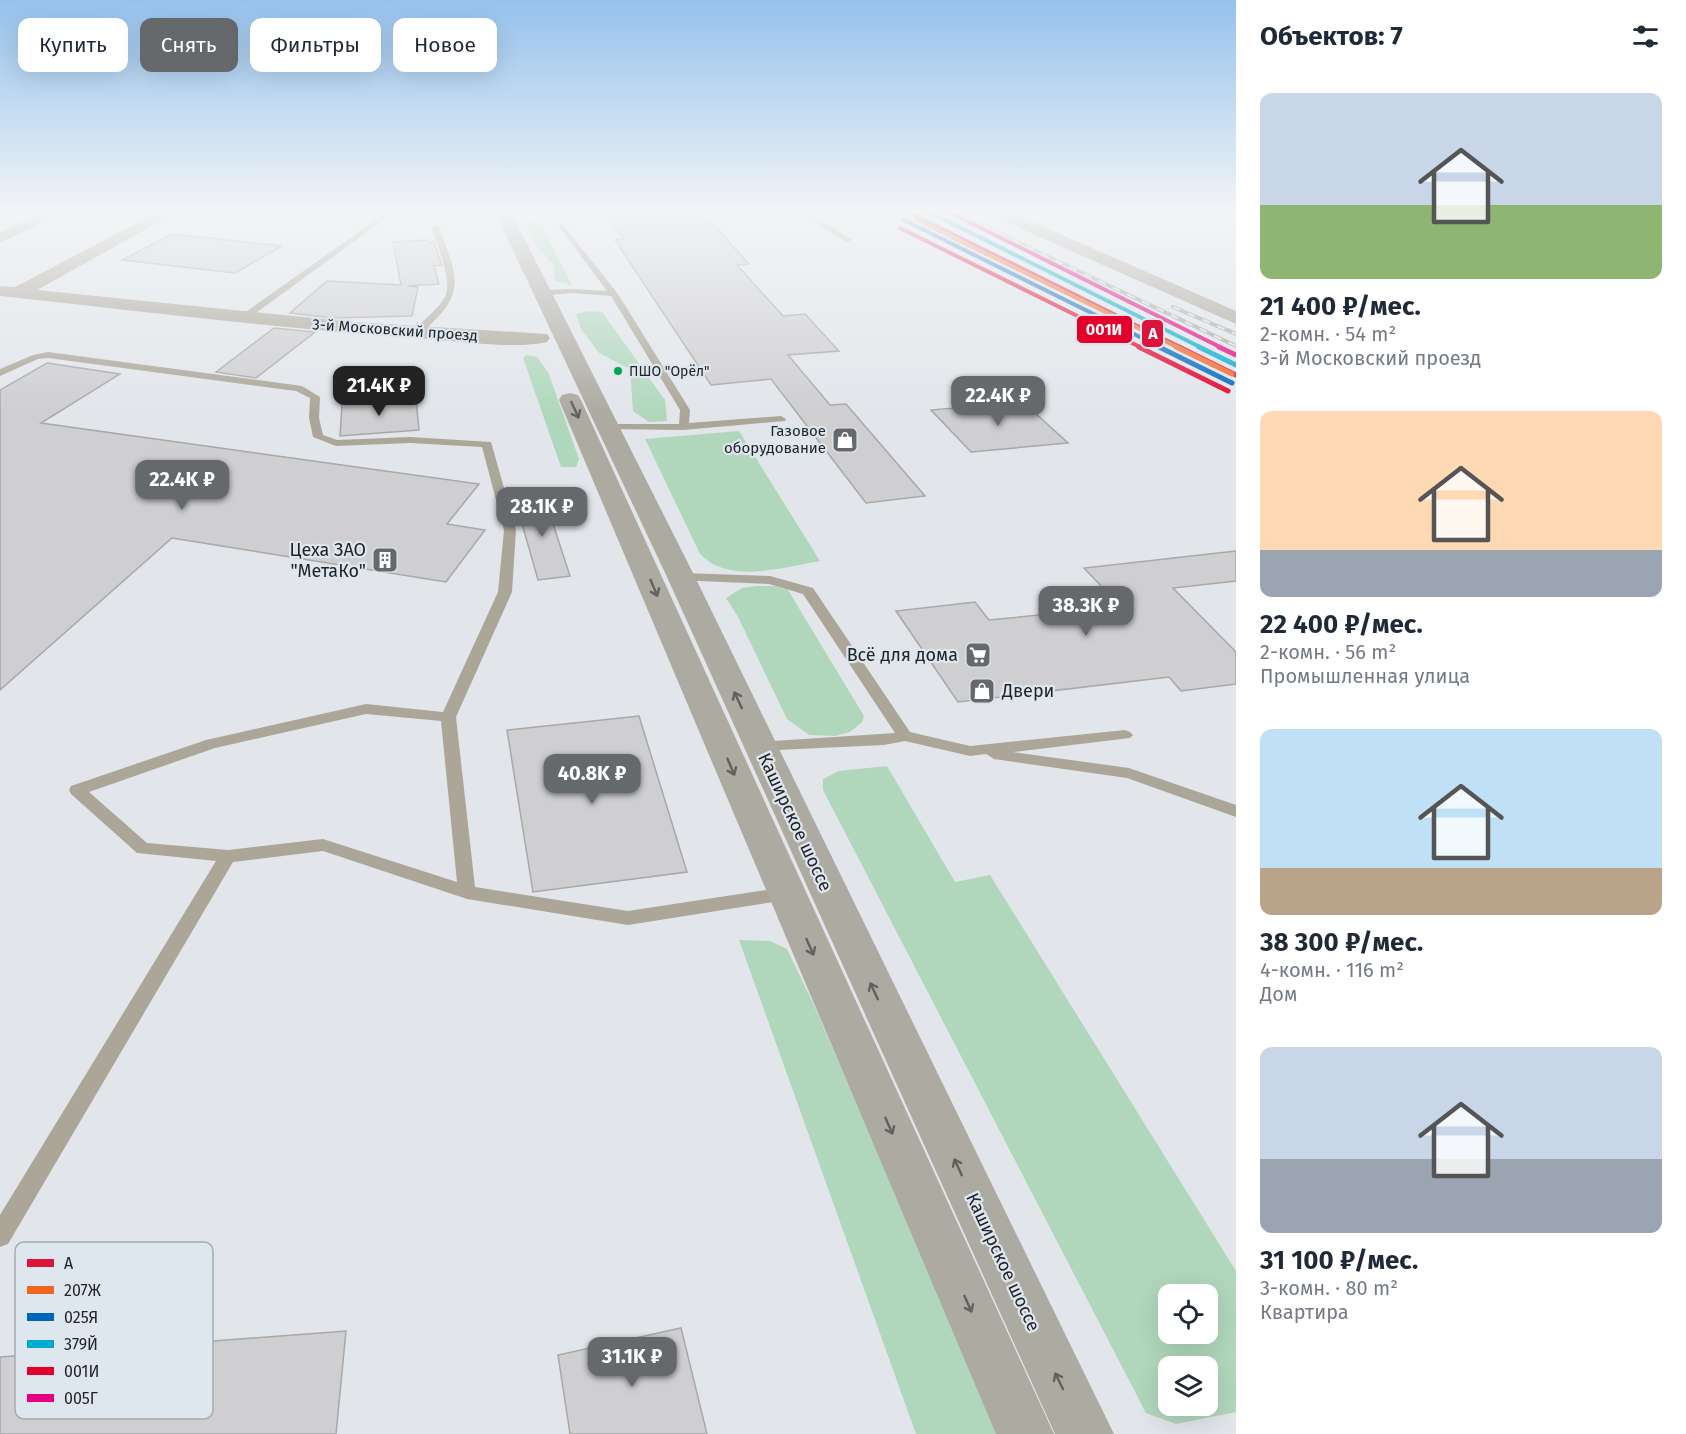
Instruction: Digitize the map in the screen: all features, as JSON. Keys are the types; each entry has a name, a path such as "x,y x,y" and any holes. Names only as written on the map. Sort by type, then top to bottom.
{"main road":[{"name":"Каширское шоссе","path":"525,279 537,316 588,440 1024,1434"},
{"name":"Каширское шоссе","path":"537,316 608,427 1085,1434"}],"street":[{"path":"8,292 34,279"},
{"path":"1148,279 1236,318"},
{"name":"3-й Московский проезд","path":"8,292 243,318 505,338 537,316"}],"lane":[{"path":"243,318 298,279"},
{"path":"416,333 447,300 451,291 450,279"},
{"path":"603,279 685,410 684,427"},
{"path":"537,316 572,291 614,294"},
{"path":"0,373 36,357 48,355 299,388 315,397 314,418 318,437 336,443 410,440 486,444 510,530 505,592 448,717 467,892"},
{"path":"608,427 684,427 781,419"},
{"path":"681,577 770,580 808,591 905,736"},
{"path":"448,717 366,709 212,744 77,790 143,849 228,856 323,845 467,892 628,918 786,894"},
{"path":"970,751 1125,735"},
{"path":"760,747 884,740 905,736 970,751 1129,773 1236,811"},
{"path":"0,1236 228,856"}],"green space":[{"path":"555,279 569,279 572,285 555,281"},
{"path":"588,311 602,312 665,400 667,421 649,422 633,411 630,369 599,353 581,329 576,314"},
{"path":"526,355 537,357 548,372 579,459 576,467 561,467 523,358"},
{"path":"739,431 820,561 773,570 741,571 726,569 700,554 645,439"},
{"path":"775,586 788,590 864,716 862,722 850,732 835,736 809,735 787,719 738,617 726,598 742,588"},
{"path":"887,766 955,882 990,875 1236,1271 1236,1412 1218,1416 1218,1356 1158,1356 1158,1416 1216,1416 1176,1424 1146,1413 823,790 823,779 839,771"},
{"path":"739,940 770,941 787,949 813,1003 1000,1434 916,1434"}],"building":[{"path":"400,279 438,279 439,284 407,286 418,287 412,316 333,318 290,313 327,281 401,285"},
{"path":"641,279 750,279 783,316 805,314 839,351 788,355 830,405 846,404 925,496 866,503 771,379 711,385"},
{"path":"274,328 315,332 256,378 216,372"},
{"name":"Цеха ЗАО \"МетаКо\"","path":"47,363 120,374 41,423 479,484 447,524 485,530 446,582 172,538 0,690 0,390"},
{"path":"416,398 419,430 340,436 342,404"},
{"path":"1023,402 1068,443 971,452 931,410"},
{"path":"544,496 570,576 538,580 515,499"},
{"path":"1236,551 1236,581 1173,588 1236,652 1236,684 1181,691 1169,677 958,702 896,611 975,602 989,620 1121,607 1084,568"},
{"path":"639,716 687,872 533,892 507,730"},
{"path":"681,1328 707,1434 570,1434 558,1355"},
{"path":"346,1331 336,1434 0,1434 0,1357 15,1356 15,1419 213,1419 213,1341"}],"railway":[{"path":"1095,279 1236,346"},
{"path":"1173,307 1236,334"}],"transit line":[{"name":"001И","path":"1002,279 1228,391"},
{"name":"025Я","path":"1023,279 1232,383"},
{"name":"207Ж","path":"1038,279 1232,374"},
{"name":"A","path":"1043,279 1236,375"},
{"name":"379Й","path":"1063,279 1236,365"},
{"name":"005Г","path":"1083,279 1236,355"}],"place":[{"name":"ПШО \"Орёл\"","path":"618,371"},
{"name":"Газовое оборудование","path":"845,440"},
{"name":"Цеха ЗАО \"МетаКо\"","path":"385,560"},
{"name":"Всё для дома","path":"978,655"},
{"name":"Двери","path":"982,691"}]}
